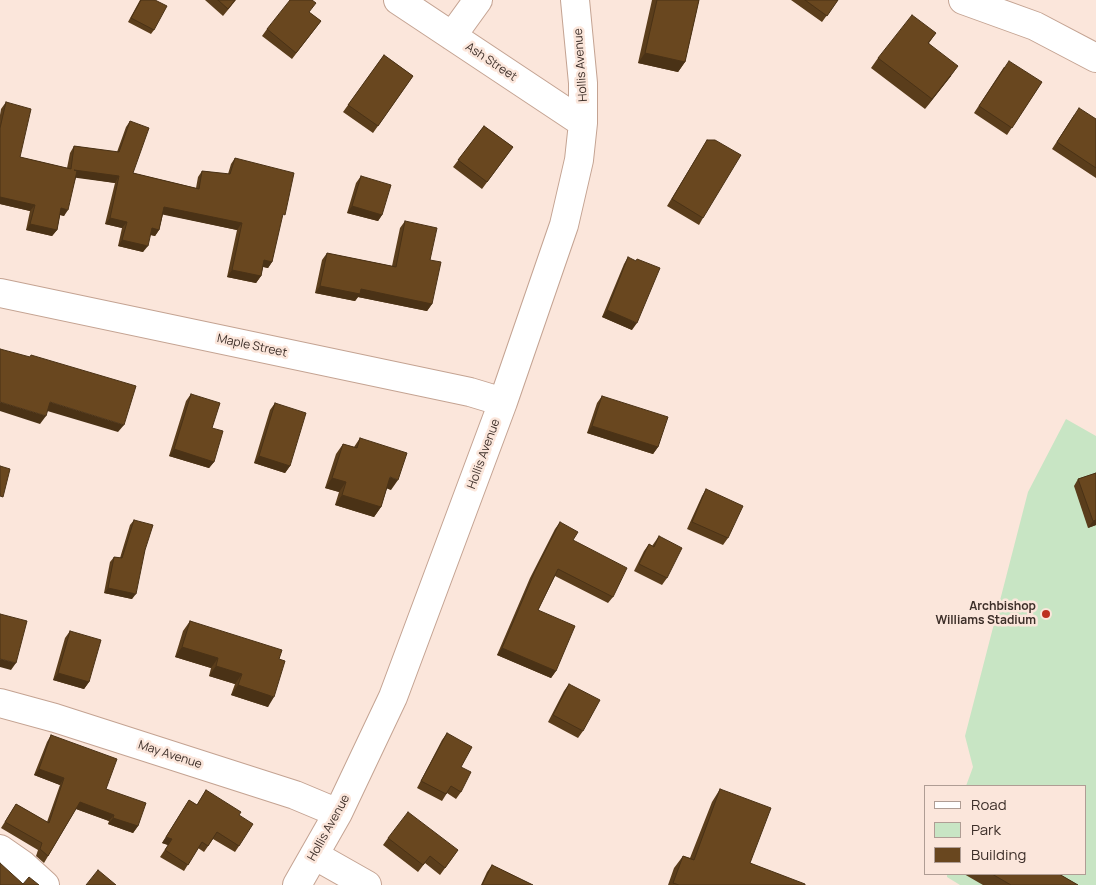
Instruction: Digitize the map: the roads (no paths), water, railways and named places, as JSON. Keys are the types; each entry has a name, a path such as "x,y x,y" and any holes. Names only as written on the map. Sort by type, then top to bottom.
{"street":[{"name":"Ash Street","path":"398,0 584,124"},
{"path":"452,36 478,0"},
{"name":"Hollis Avenue","path":"297,885 338,813 393,697 502,402 564,225 579,160 584,124 583,83 575,0"},
{"path":"963,0 992,5 1096,58"},
{"name":"Maple Street","path":"0,293 470,392 502,402"},
{"name":"May Avenue","path":"0,703 64,721 295,795 338,813"},
{"path":"0,849 23,865 45,885"},
{"path":"314,856 367,885"}],"place":[{"name":"Archbishop Williams Stadium","path":"1046,614"}]}
